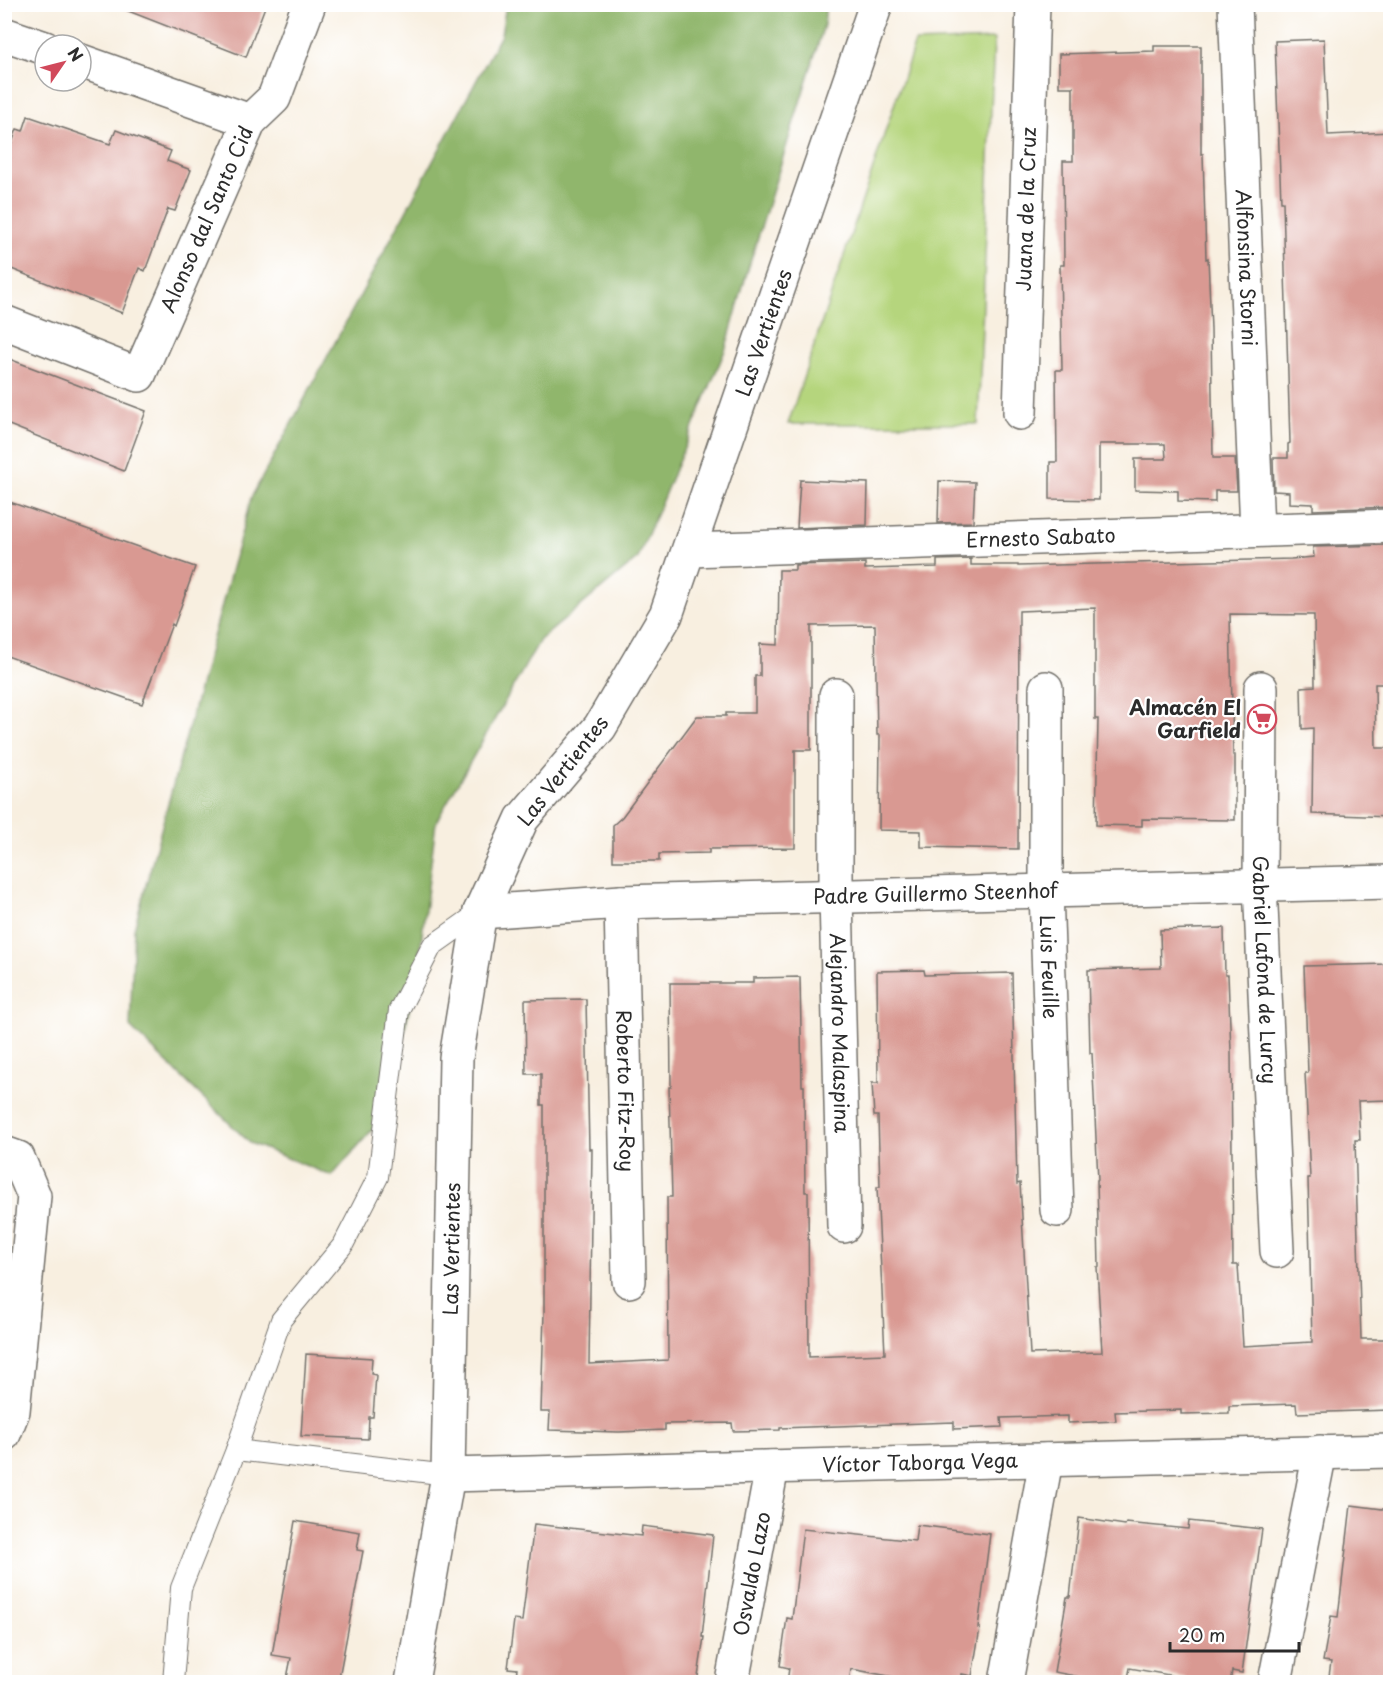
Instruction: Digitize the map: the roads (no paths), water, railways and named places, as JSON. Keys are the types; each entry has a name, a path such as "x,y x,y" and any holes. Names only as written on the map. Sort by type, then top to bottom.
{"street":[{"name":"Alonso dal Santo Cid","path":"4,322 139,375 250,121 274,98 309,4"},
{"name":"Las Vertientes","path":"412,1683 448,1475 456,1058 480,912 522,819 600,728 666,615 876,4"},
{"name":"Juana de la Cruz","path":"1020,413 1033,4"},
{"name":"Alfonsina Storni","path":"1235,4 1257,530"},
{"path":"4,34 33,44"},
{"path":"93,65 250,121"},
{"name":"Ernesto Sabato","path":"690,550 1390,526"},
{"name":"Luis Feuille","path":"1046,688 1046,891 1057,1210"},
{"name":"Gabriel Lafond de Lurcy","path":"1261,688 1260,885 1277,1251"},
{"name":"Alejandro Malaspina","path":"836,694 836,896 844,1226"},
{"name":"Padre Guillermo Steenhof","path":"480,912 621,902 1390,882"},
{"name":"Roberto Fitz-Roy","path":"621,902 629,1281"},
{"path":"4,1153 18,1158 34,1196 7,1418"},
{"name":"Víctor Taborga Vega","path":"448,1475 1390,1451"},
{"path":"1275,1683 1320,1452"},
{"path":"1006,1683 1046,1460"},
{"name":"Osvaldo Lazo","path":"732,1683 772,1467"}],"lane":[{"path":"173,1683 181,1588 236,1450 281,1320 343,1245 378,1177 399,1010 432,946 480,912"},
{"path":"236,1450 448,1475"}],"place":[{"name":"Almacén El Garfield","path":"1262,719"}]}
